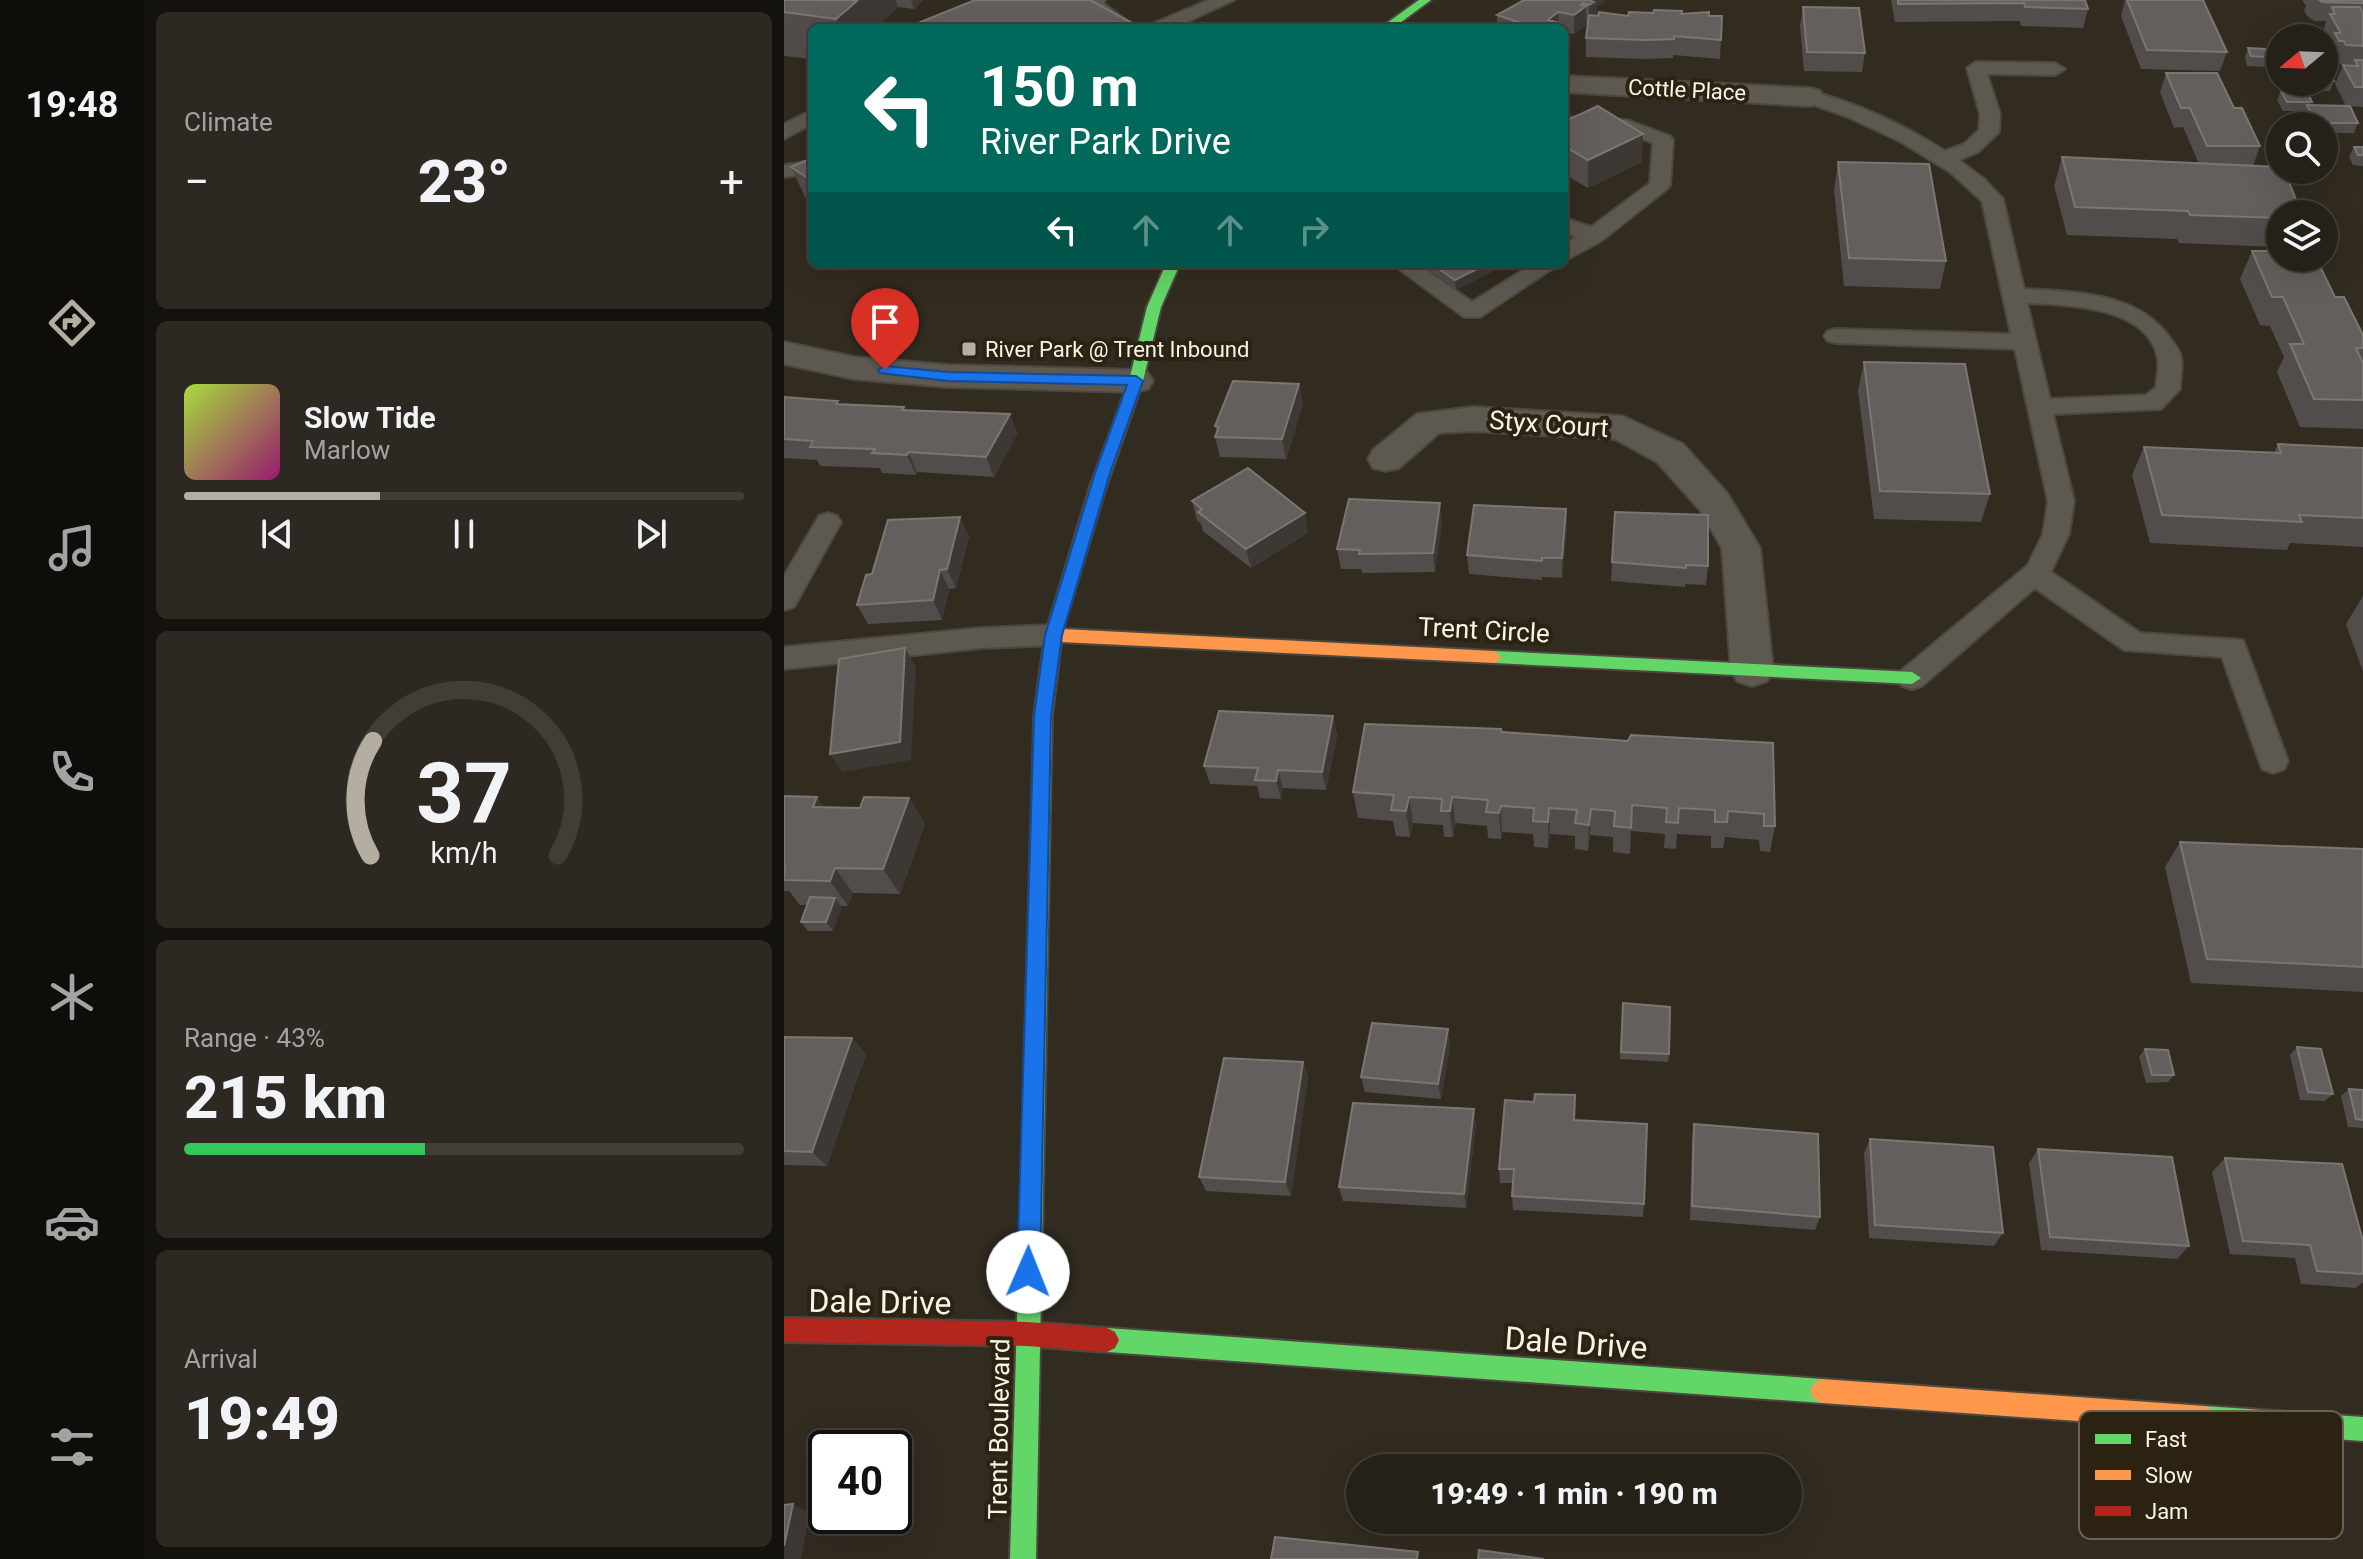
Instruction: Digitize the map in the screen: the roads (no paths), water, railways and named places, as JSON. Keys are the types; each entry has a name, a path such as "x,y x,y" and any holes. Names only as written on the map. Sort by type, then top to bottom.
{"street":[{"path":"1392,24 1426,0"},
{"name":"Cottle Place","path":"1568,84 1810,97"},
{"name":"Trent Boulevard","path":"1023,1559 1043,716 1053,635 1102,473 1136,381 1154,307 1171,268"},
{"path":"784,353 854,368 948,376 1136,381"},
{"name":"Styx Court","path":"1386,459 1430,422 1473,419 1622,428 1670,453 1714,502 1741,548 1752,670"},
{"name":"Trent Circle","path":"1053,635 1912,678"},
{"name":"Dale Drive","path":"784,1330 1027,1334 2110,1411"},
{"name":"Dale Drive","path":"2343,1428 2363,1429"}],"lane":[{"path":"1096,0 1094,4 1102,13 1120,24"},
{"path":"1168,24 1225,0"},
{"path":"1943,159 1971,148 1989,132 1990,114 1976,68 2055,69"},
{"path":"1810,97 1843,106 1943,159 1983,188 1992,199 2061,501 2056,534 2034,574 1912,678"},
{"path":"784,133 808,118"},
{"path":"1568,123 1627,126 1663,140 1660,185 1568,252"},
{"path":"784,171 808,168"},
{"path":"1568,226 1593,236"},
{"path":"1409,268 1472,312 1537,268"},
{"path":"1480,278 1501,293"},
{"path":"2013,295 2099,301 2126,312 2152,329 2170,354 2168,389 2152,403 2041,407"},
{"path":"1836,336 2024,342"},
{"path":"784,600 828,522"},
{"path":"2034,574 2134,643 2233,647 2273,761"},
{"path":"784,658 981,638 1053,635"}],"place":[{"name":"River Park @ Trent Inbound","path":"969,349"}]}
